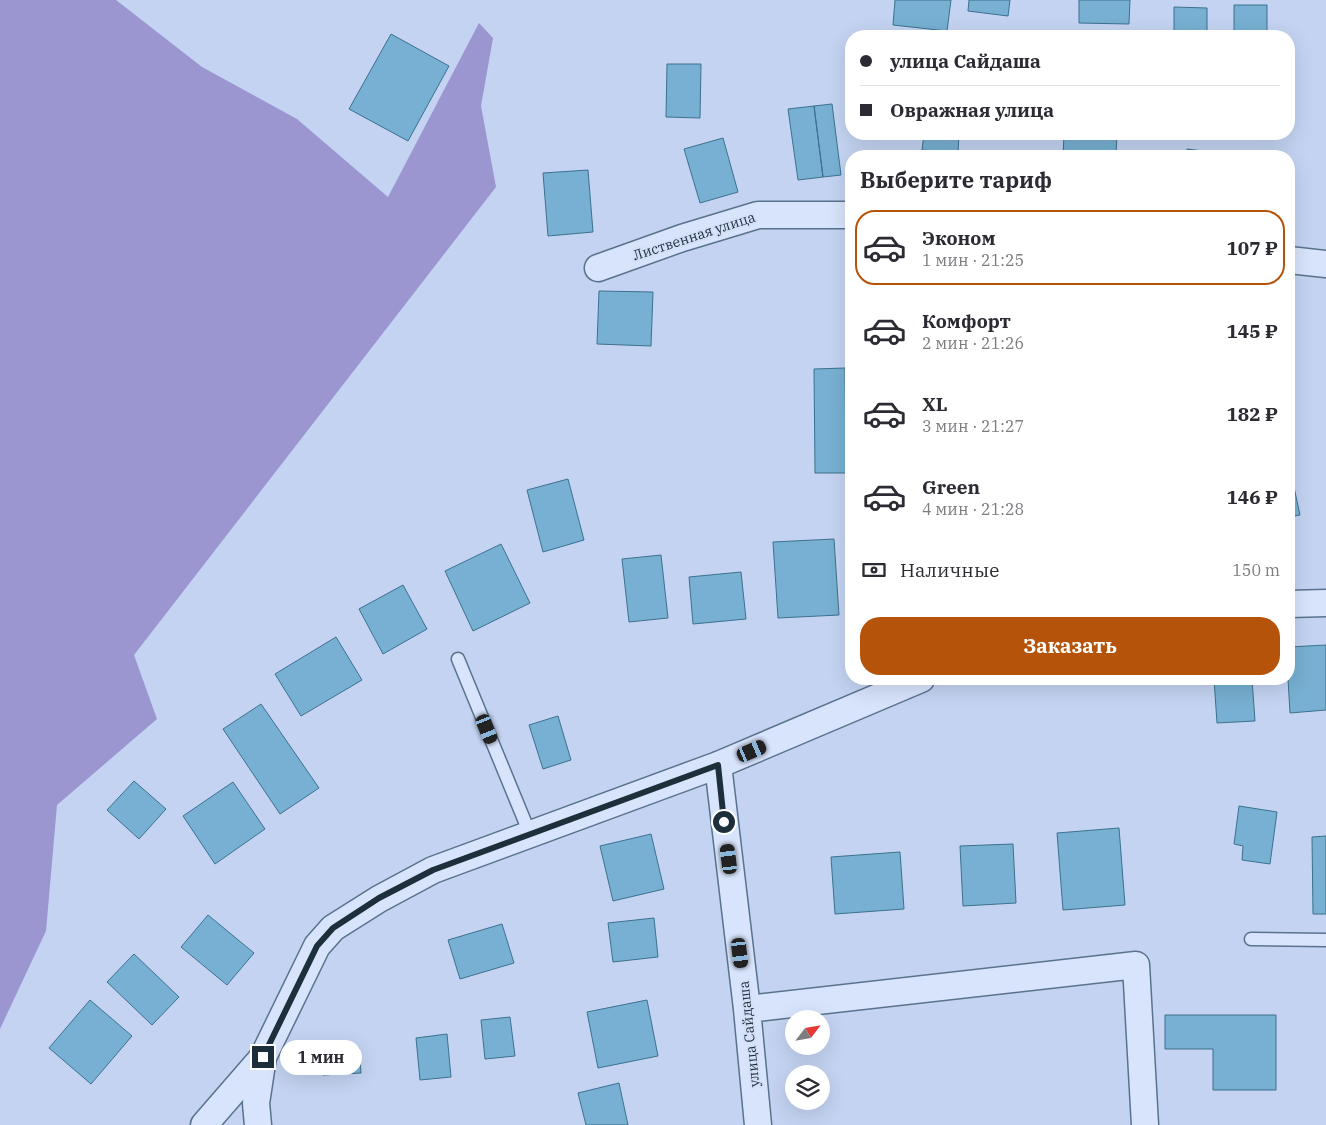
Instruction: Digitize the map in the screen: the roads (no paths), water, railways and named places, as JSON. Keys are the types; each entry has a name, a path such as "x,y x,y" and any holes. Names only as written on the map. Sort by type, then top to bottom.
{"street":[{"name":"Лиственная улица","path":"598,268 682,238 758,214 845,215"},
{"path":"1295,261 1326,264"},
{"path":"1295,604 1326,604"},
{"path":"204,1125 263,1057 317,946 333,928 379,898 433,870 718,765 907,685"},
{"name":"улица Сайдаша","path":"718,765 747,1009 758,1125"},
{"path":"747,1009 1136,965 1145,1125"},
{"path":"258,1125 256,1103 263,1057"}],"lane":[{"path":"458,659 530,834"},
{"path":"1251,939 1326,940"}]}
